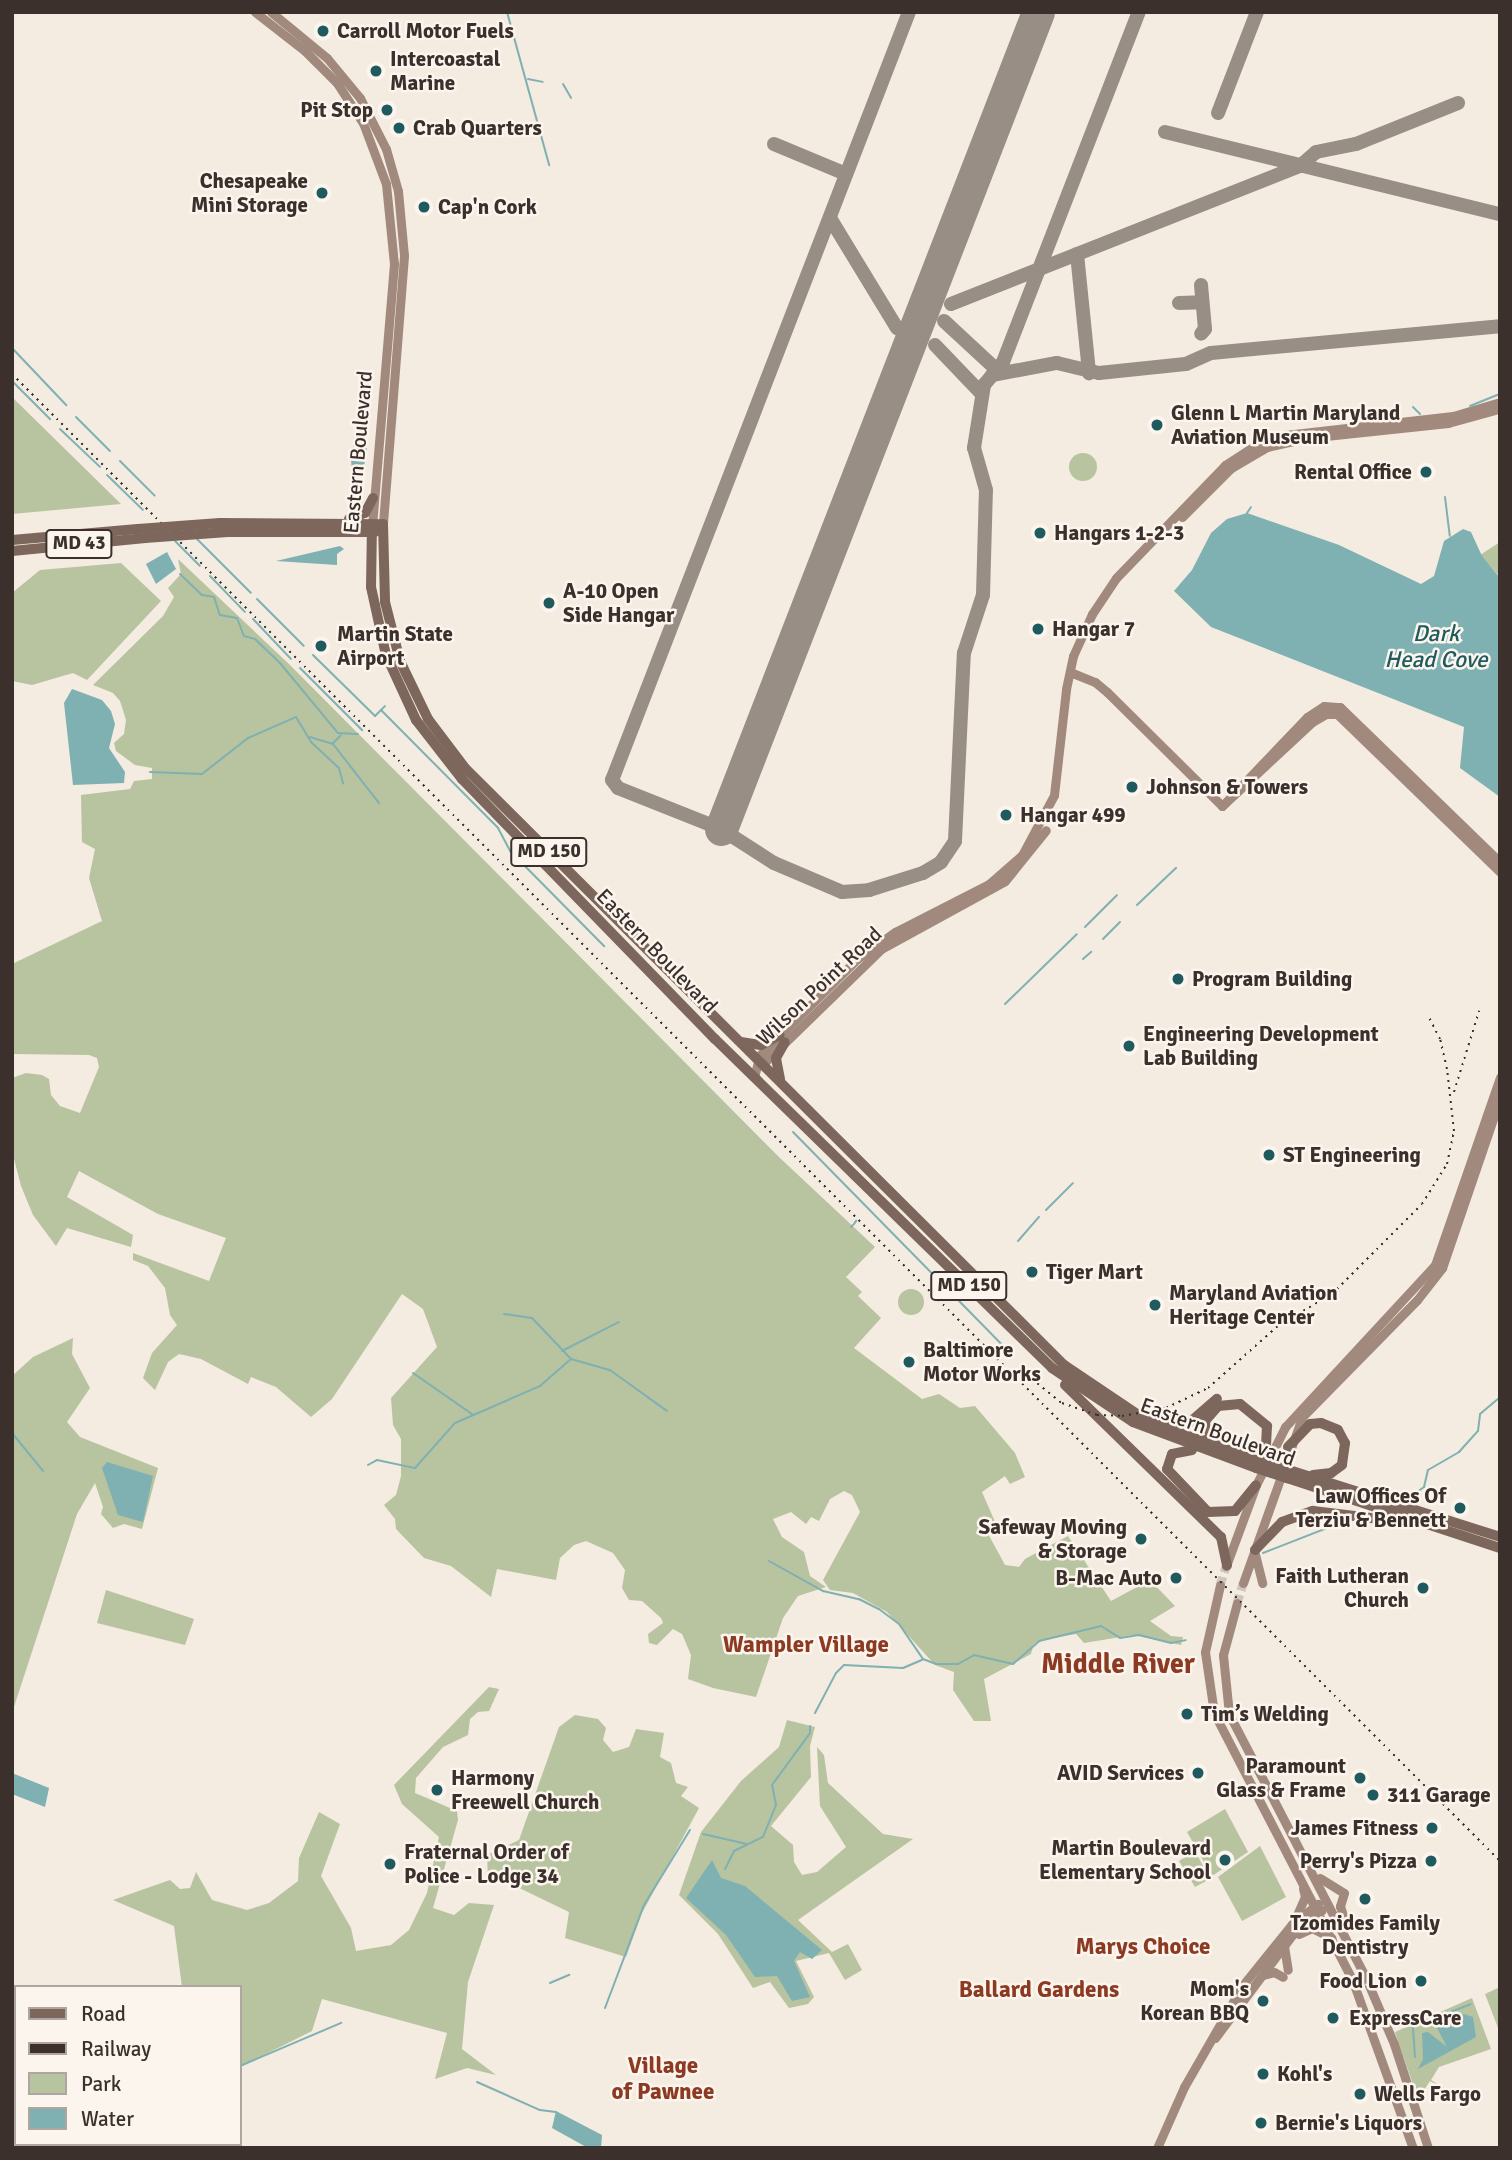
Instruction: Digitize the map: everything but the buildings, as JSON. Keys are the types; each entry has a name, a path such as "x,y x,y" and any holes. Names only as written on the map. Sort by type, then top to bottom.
{"main road":[{"path":"324,523 359,518 373,498"},
{"name":"MD 43","path":"12,540 220,523 324,523 377,528"},
{"name":"MD 43","path":"12,551 228,532 377,528"},
{"name":"Eastern Boulevard","path":"377,528 370,572 386,655 426,735 462,779 754,1077 1052,1368 1100,1404 1149,1429 1212,1453 1260,1464"},
{"name":"Eastern Boulevard","path":"377,528 391,631 407,678 434,729 479,782 1073,1373 1154,1424 1437,1528 1500,1548"},
{"path":"305,532 358,537 370,572"},
{"path":"634,953 748,1060 758,1062"},
{"path":"738,1041 756,1046 782,1039 775,1069 800,1104"},
{"path":"917,1236 962,1273 973,1276 978,1287 1034,1344 1100,1404"},
{"path":"1052,1368 1222,1537 1227,1565"},
{"path":"1154,1424 1185,1424 1217,1399"},
{"path":"1224,1450 1206,1433 1205,1421 1218,1406 1240,1404 1267,1426 1260,1464"},
{"path":"1288,1447 1300,1430 1316,1423 1333,1426 1343,1436 1346,1454 1342,1465 1326,1475 1304,1476"},
{"path":"1212,1453 1182,1449 1167,1463 1172,1479 1203,1508 1230,1514 1243,1505 1256,1485"},
{"name":"Eastern Boulevard","path":"1288,1474 1304,1476 1500,1538"},
{"path":"1255,1550 1282,1522 1313,1511 1437,1528"}],"street":[{"name":"Eastern Boulevard","path":"254,12 305,51 337,83 363,123 387,184 394,264 373,498 377,528"},
{"name":"Eastern Boulevard","path":"271,12 327,58 360,98 386,149 398,191 404,256 377,528"},
{"name":"Wilson Point Road","path":"754,1077 758,1062 877,943 982,889 1022,855 1054,795 1072,673 1086,626 1111,584 1240,454 1285,435 1453,416 1500,402"},
{"name":"Wilson Point Road","path":"1072,673 1093,622 1121,582 1244,459 1296,440 1448,424 1500,408"},
{"path":"1072,673 1107,692 1222,806"},
{"path":"1222,806 1307,716 1324,706 1340,707 1500,862"},
{"path":"1222,806 1237,797 1312,722 1337,714 1500,872"},
{"path":"1227,1565 1256,1485 1260,1464 1285,1427 1431,1273 1450,1230 1500,1077"},
{"path":"1255,1550 1262,1583 1243,1583 1288,1447 1301,1417 1317,1394 1437,1277 1456,1233 1500,1099"},
{"path":"1220,1585 1206,1635 1210,1702 1225,1738 1302,1879 1368,2014 1413,2148"},
{"path":"1237,1603 1223,1655 1229,1714 1329,1902 1365,1976"},
{"path":"1314,1874 1344,1893 1341,1911 1394,2044 1428,2148"},
{"path":"1157,2148 1241,1986 1292,1924 1305,1897 1302,1879"},
{"path":"1292,1924 1329,1902"},
{"path":"1207,2048 1284,1946 1317,1909"},
{"path":"1284,1946 1312,1928 1332,1938"},
{"path":"1262,1975 1274,1972 1285,1974 1284,1946"}],"green space":[{"path":"12,397 121,504 12,514"},
{"path":"1083,453 1093,457 1097,467 1093,477 1083,481 1073,477 1069,467 1073,457"},
{"path":"1500,542 1500,577 1480,555"},
{"path":"178,559 290,665 780,1158 875,1247 846,1277 862,1292 858,1296 881,1318 854,1348 922,1399 939,1394 960,1408 975,1406 1015,1453 1025,1477 1010,1484 1005,1476 982,1492 996,1524 986,1530 1005,1565 1019,1567 1025,1559 1068,1536 1111,1601 1150,1580 1175,1606 1150,1621 1171,1636 1183,1637 1181,1645 1133,1635 1084,1643 1076,1634 1042,1640 1034,1644 1031,1654 984,1679 991,1721 974,1721 953,1690 954,1672 935,1665 887,1612 853,1593 830,1590 823,1580 860,1512 852,1495 844,1491 830,1499 819,1521 811,1517 806,1524 791,1512 773,1519 782,1537 804,1552 810,1576 826,1587 798,1596 783,1618 756,1697 713,1688 688,1679 691,1655 682,1634 673,1629 657,1645 649,1643 648,1634 663,1623 661,1618 642,1601 629,1600 622,1588 625,1570 613,1553 586,1541 574,1545 560,1558 556,1580 497,1569 491,1597 451,1566 424,1558 396,1529 395,1519 384,1505 396,1495 401,1476 401,1439 393,1425 391,1398 437,1347 423,1309 402,1294 332,1399 311,1417 276,1387 251,1377 248,1384 201,1359 179,1354 168,1362 155,1390 143,1378 152,1353 177,1325 170,1315 165,1288 148,1266 133,1260 133,1253 209,1281 226,1238 158,1214 79,1171 67,1197 133,1235 131,1247 67,1228 56,1246 33,1215 21,1186 12,1151 12,1078 26,1073 42,1075 49,1079 51,1095 60,1106 80,1113 99,1067 97,1058 89,1055 12,1054 12,964 102,921 89,878 95,849 82,842 81,795 130,789 134,781 152,779 152,768 135,765 116,751 114,743 124,734 126,720 120,701 113,693 93,685 163,616 174,597 168,588 181,574"},
{"path":"121,563 161,601 87,680 73,673 32,685 12,681 12,593 40,570"},
{"path":"911,1289 920,1293 924,1302 920,1311 911,1315 902,1311 898,1302 902,1293"},
{"path":"73,1338 72,1354 90,1388 67,1422 80,1437 158,1468 142,1529 124,1524 113,1528 101,1514 103,1507 95,1483 77,1514 12,1713 12,1376 33,1357"},
{"path":"106,1590 194,1619 185,1645 97,1623"},
{"path":"489,1687 499,1689 489,1711 478,1712 470,1719 468,1735 443,1747 416,1778 415,1793 457,1811 458,1820 433,1908 454,1915 469,1903 494,1905 468,1982 462,2049 496,2075 467,2068 435,2079 447,2033 322,1999 312,2031 242,2066 242,1985 182,1985 174,1926 113,1900 170,1880 180,1889 190,1888 196,1872 212,1900 247,1910 269,1903 298,1881 299,1858 319,1812 340,1824 321,1876 351,1928 356,1951 391,1945 409,1930 427,1893 439,1837 402,1804 394,1785"},
{"path":"575,1715 598,1719 606,1728 603,1740 613,1752 629,1747 636,1729 664,1733 660,1757 671,1763 676,1783 688,1787 681,1796 699,1808 642,1913 626,1957 565,1938 569,1912 507,1882 488,1878 487,1855 519,1840 559,1727"},
{"path":"787,1720 815,1727 810,1746 811,1777 771,1826 793,1845 794,1862 802,1875 817,1872 846,1847 820,1806 817,1747 824,1755 828,1783 883,1834 913,1839 798,1920 832,1952 848,1944 862,1970 845,1980 829,1953 796,1961 814,1997 808,2004 789,2008 770,1982 753,1988 718,1934 679,1895 701,1832 741,1781 779,1747"},
{"path":"1225,1809 1248,1852 1212,1876 1187,1832"},
{"path":"1260,1846 1286,1897 1242,1921 1218,1877"},
{"path":"1195,1851 1210,1879 1195,1887 1179,1861"},
{"path":"1500,1987 1500,2033 1485,1994"},
{"path":"1472,1998 1491,2049 1439,2067 1431,2080 1454,2094 1430,2081 1418,2099 1395,2032"},
{"path":"14,2080 14,2146 42,2146 12,2148"}],"water":[{"path":"361,441 367,449 363,473 358,476 352,470 350,449"},
{"name":"Dark Head Cove","path":"1247,513 1339,545 1421,584 1434,576 1444,541 1463,529 1471,532 1482,556 1500,578 1500,797 1460,768 1464,727 1211,627 1174,591 1192,570 1211,533 1227,519"},
{"path":"340,546 344,549 337,554 337,565 276,561"},
{"path":"167,552 176,569 156,584 146,564"},
{"path":"72,689 102,700 111,711 115,724 109,748 125,772 124,783 73,785 64,703"},
{"path":"107,1462 153,1476 143,1522 118,1515 102,1468"},
{"path":"12,1773 49,1788 45,1807 12,1794"},
{"path":"712,1860 721,1878 745,1886 822,1950 812,1959 800,1952 794,1961 810,1997 792,2001 777,1976 755,1977 726,1935 686,1898"},
{"path":"1464,2014 1473,2017 1476,2037 1418,2069 1423,2059 1422,2033 1428,2032 1447,2047 1437,2028"},
{"path":"556,2111 602,2135 601,2148 588,2148 552,2128"}],"waterway":[{"path":"507,12 549,165"},
{"path":"528,79 543,82"},
{"path":"563,84 571,98"},
{"path":"12,348 66,405"},
{"path":"12,381 50,419"},
{"path":"1470,406 1500,394"},
{"path":"1413,407 1420,414"},
{"path":"76,417 110,451"},
{"path":"60,429 100,467"},
{"path":"120,461 155,496"},
{"path":"107,475 143,510"},
{"path":"1445,497 1450,536"},
{"path":"1247,513 1251,507"},
{"path":"197,539 251,593"},
{"path":"175,541 200,566"},
{"path":"180,574 202,595 214,597 220,615 237,618 244,636 255,639 280,663 338,733 358,734"},
{"path":"210,576 245,612"},
{"path":"257,599 304,646"},
{"path":"253,619 291,659"},
{"path":"313,655 375,716 385,706"},
{"path":"300,668 362,730"},
{"path":"381,710 498,828 510,851 604,946"},
{"path":"150,772 202,774 248,738 296,717 311,742 339,768 343,783"},
{"path":"333,743 341,735"},
{"path":"310,737 333,744 379,803"},
{"path":"1137,905 1176,868"},
{"path":"1085,927 1117,895"},
{"path":"1103,939 1120,922"},
{"path":"1005,1004 1077,934"},
{"path":"1083,959 1091,952"},
{"path":"793,1132 1012,1355"},
{"path":"1046,1210 1073,1183"},
{"path":"1018,1241 1039,1217"},
{"path":"504,1314 532,1318 571,1359 610,1370 667,1411"},
{"path":"562,1351 619,1322"},
{"path":"368,1465 377,1460 415,1468 455,1423 540,1386 571,1359"},
{"path":"413,1373 472,1414"},
{"path":"1413,1495 1424,1487 1428,1470 1459,1452 1478,1431 1480,1414 1500,1397"},
{"path":"12,1413 12,1423"},
{"path":"12,1433 43,1471"},
{"path":"1263,1553 1340,1523"},
{"path":"769,1561 823,1591 859,1599 879,1609 899,1624 923,1659 936,1664 958,1664 974,1655 1013,1664 1039,1641 1101,1626 1120,1638 1139,1635 1171,1643 1186,1640"},
{"path":"815,1713 836,1673 844,1665 903,1668 922,1660"},
{"path":"725,1869 734,1851 763,1837 776,1805 772,1785 810,1733 810,1726"},
{"path":"605,2008 644,1905 690,1830"},
{"path":"703,1834 747,1844"},
{"path":"550,1983 569,1975"},
{"name":"Middle River","path":"1415,2057 1413,2027 1471,2004"},
{"path":"242,2065 341,2023"},
{"path":"477,2082 540,2110 556,2112"},
{"path":"33,2148 38,2146"}],"taxiway":[{"path":"909,12 612,780 618,788 721,829 774,863 842,892 869,890 923,873 941,862 955,841 964,653 983,595 986,490 974,448 984,385 1003,362 1139,12"},
{"path":"1218,113 1257,12"},
{"path":"951,304 1300,166 1316,152 1356,144 1458,103"},
{"path":"1165,132 1500,214"},
{"path":"774,144 846,174"},
{"path":"830,218 897,328"},
{"path":"1077,254 1089,373"},
{"path":"1201,285 1205,329 1201,334"},
{"path":"1179,303 1202,302"},
{"path":"944,321 997,370"},
{"path":"992,375 1057,363 1099,373 1186,364 1211,353 1500,326"},
{"path":"935,345 982,394"}],"runway":[{"path":"721,829 1038,12"}],"tunnel":[{"path":"1220,1585 1226,1566"},
{"path":"1237,1603 1243,1583"}],"railway":[{"path":"12,374 1500,1861"},
{"path":"1454,1092 1479,1011"},
{"path":"1032,1379 1062,1403 1097,1415 1122,1416 1166,1408 1208,1388 1279,1325 1332,1294 1422,1204 1447,1164 1454,1131 1447,1069 1440,1039 1428,1015"}],"place":[{"name":"Carroll Motor Fuels","path":"323,31"},
{"name":"Intercoastal Marine","path":"376,71"},
{"name":"Pit Stop","path":"387,110"},
{"name":"Crab Quarters","path":"399,128"},
{"name":"Chesapeake Mini Storage","path":"322,193"},
{"name":"Cap'n Cork","path":"424,207"},
{"name":"Glenn L Martin Maryland Aviation Museum","path":"1157,425"},
{"name":"Rental Office","path":"1426,472"},
{"name":"Hangars 1-2-3","path":"1040,533"},
{"name":"A-10 Open Side Hangar","path":"549,603"},
{"name":"Hangar 7","path":"1038,629"},
{"name":"Martin State Airport","path":"321,646"},
{"name":"Johnson & Towers","path":"1132,787"},
{"name":"Hangar 499","path":"1006,815"},
{"name":"Program Building","path":"1178,979"},
{"name":"Engineering Development Lab Building","path":"1129,1046"},
{"name":"ST Engineering","path":"1269,1155"},
{"name":"Tiger Mart","path":"1032,1272"},
{"name":"Maryland Aviation Heritage Center","path":"1155,1305"},
{"name":"Baltimore Motor Works","path":"909,1362"},
{"name":"Law Offices Of Terziu & Bennett","path":"1460,1508"},
{"name":"Safeway Moving & Storage","path":"1141,1539"},
{"name":"B-Mac Auto","path":"1176,1578"},
{"name":"Faith Lutheran Church","path":"1423,1588"},
{"name":"Tim’s Welding","path":"1187,1714"},
{"name":"AVID Services","path":"1198,1773"},
{"name":"Paramount Glass & Frame","path":"1360,1778"},
{"name":"Harmony Freewell Church","path":"437,1790"},
{"name":"311 Garage","path":"1373,1795"},
{"name":"James Fitness","path":"1432,1828"},
{"name":"Martin Boulevard Elementary School","path":"1225,1860"},
{"name":"Perry's Pizza","path":"1431,1861"},
{"name":"Fraternal Order of Police - Lodge 34","path":"390,1864"},
{"name":"Tzomides Family Dentistry","path":"1365,1899"},
{"name":"Food Lion","path":"1421,1981"},
{"name":"Mom's Korean BBQ","path":"1263,2001"},
{"name":"ExpressCare","path":"1333,2018"},
{"name":"Kohl's","path":"1263,2074"},
{"name":"Wells Fargo","path":"1360,2094"},
{"name":"Bernie's Liquors","path":"1261,2123"}],"district":[{"name":"Wampler Village","path":"806,1645"},
{"name":"Middle River","path":"1118,1664"},
{"name":"Marys Choice","path":"1143,1947"},
{"name":"Ballard Gardens","path":"1039,1990"},
{"name":"Village of Pawnee","path":"663,2079"}]}
